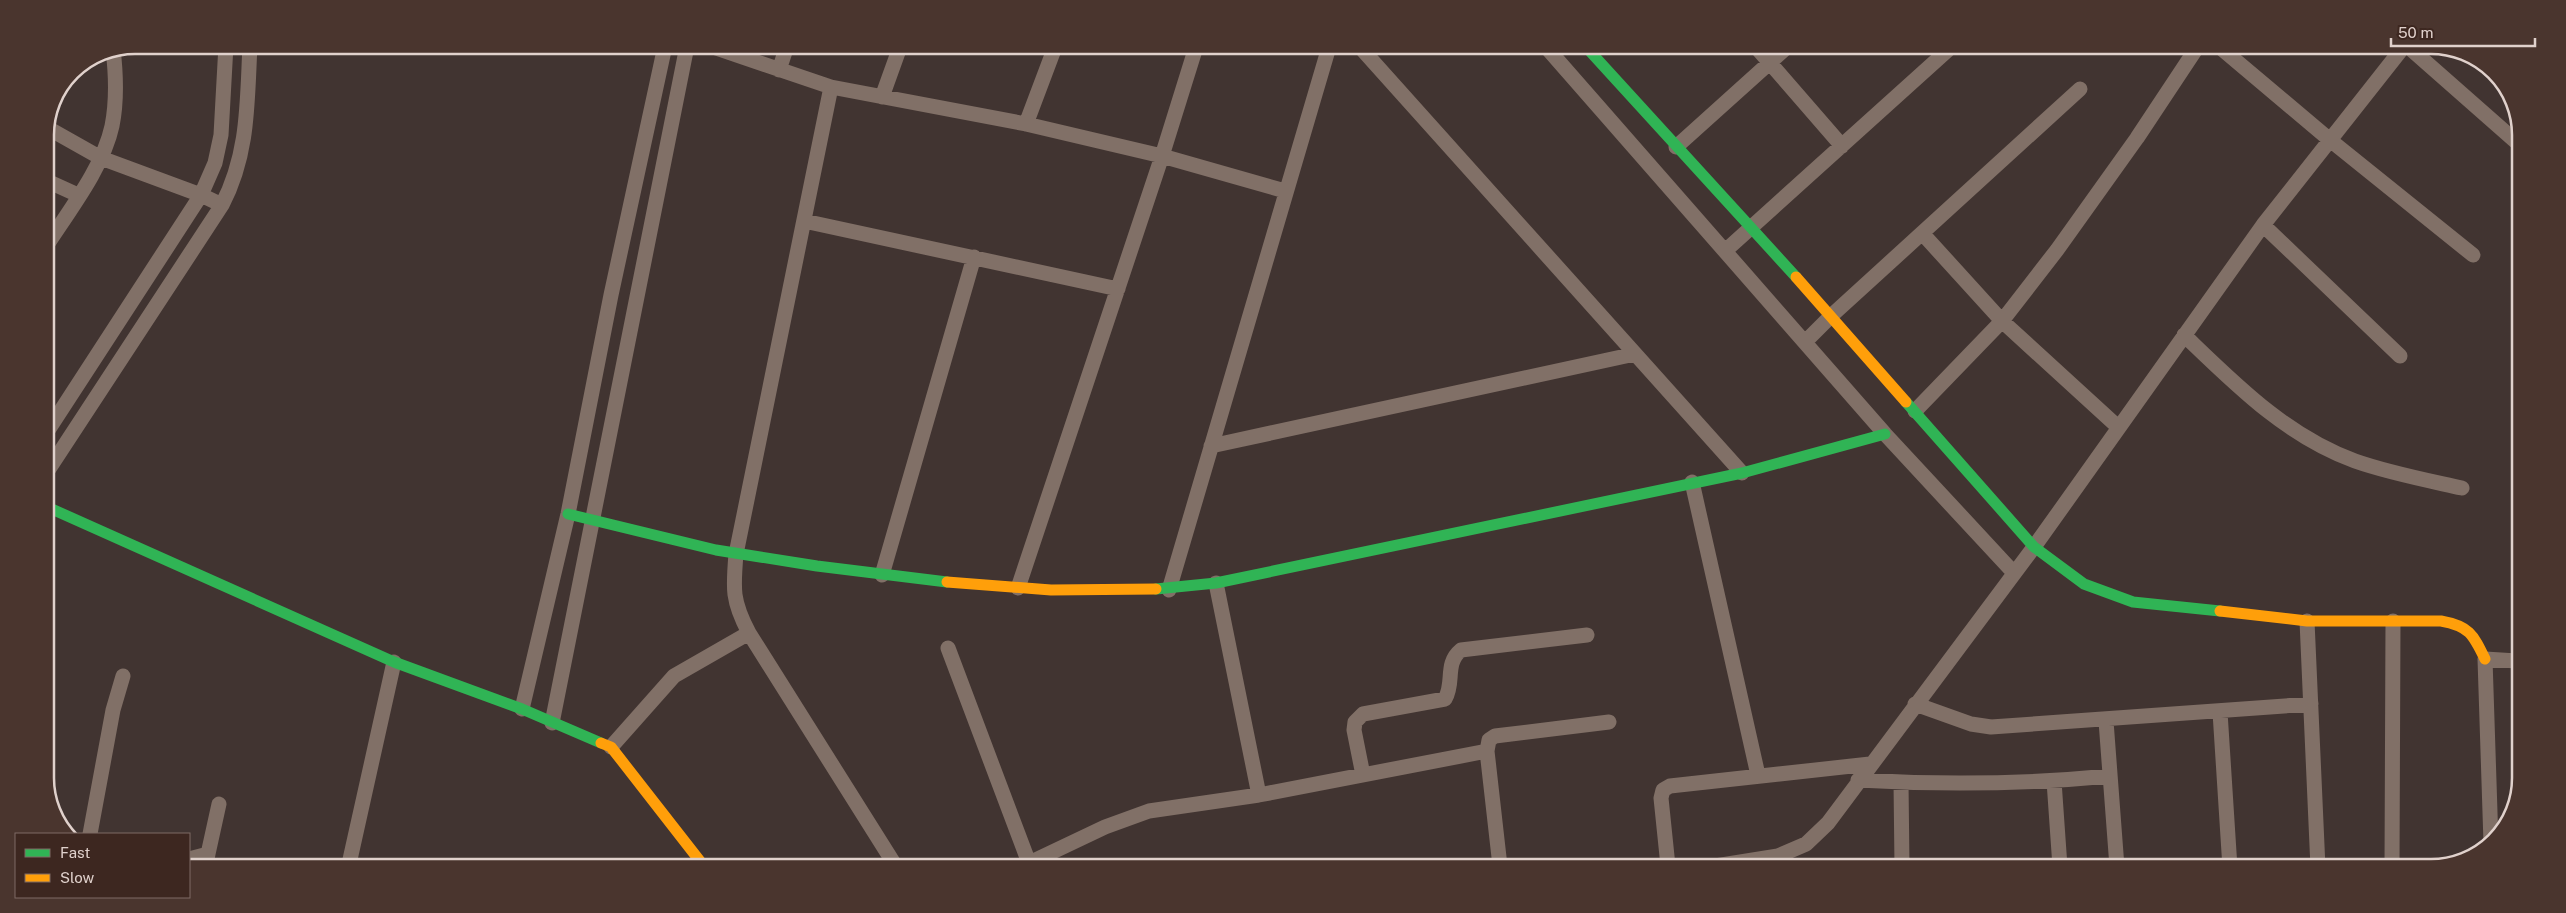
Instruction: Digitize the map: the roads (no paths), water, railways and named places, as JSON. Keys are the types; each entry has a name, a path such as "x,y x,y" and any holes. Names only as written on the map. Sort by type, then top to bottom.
{"street":[{"path":"54,421 201,195 215,163 221,135 226,54"},
{"path":"54,461 222,205 232,186 244,144 249,54"},
{"path":"522,709 568,514 611,295 663,54"},
{"path":"552,723 685,54"},
{"path":"733,54 831,87 1026,124 1162,156 1285,191"},
{"path":"778,70 784,54"},
{"path":"882,97 897,54"},
{"path":"1026,124 1052,54"},
{"path":"1018,588 1162,156 1194,54"},
{"path":"1169,590 1327,54"},
{"path":"1365,54 1742,473"},
{"path":"1552,54 1886,434 2014,573"},
{"path":"1592,54 1676,147 1752,227 2034,547 2084,584 2133,602 2307,621 2441,621 2467,628 2485,659 2491,834"},
{"path":"1762,54 1842,146"},
{"path":"1676,147 1780,54"},
{"path":"1725,251 1944,54"},
{"path":"1915,411 2002,321 2057,250 2138,138 2193,54"},
{"path":"2228,54 2330,140 2472,255"},
{"path":"1757,859 1778,856 1806,844 1828,823 1858,780 2034,547 2263,224 2398,54"},
{"path":"2417,54 2512,138"},
{"path":"54,234 101,158 112,126 116,76 114,57"},
{"path":"831,87 736,554 733,590 736,604 749,633 891,859"},
{"path":"1806,341 2080,89"},
{"path":"54,132 101,158 201,195 222,205"},
{"path":"54,184 78,195"},
{"path":"804,220 1118,288"},
{"path":"2263,224 2400,356"},
{"path":"1922,233 2002,321 2118,427"},
{"path":"882,575 974,258"},
{"path":"2184,335 2252,399 2303,436 2353,460 2390,472 2462,488"},
{"path":"1211,446 1635,354"},
{"path":"568,514 736,554 882,575 1018,588 1124,592 1169,590 1216,583 1742,473 1886,434"},
{"path":"1692,482 1758,775"},
{"path":"54,510 394,662 522,709 611,747 699,859"},
{"path":"1216,583 1259,795"},
{"path":"2307,621 2318,859"},
{"path":"2392,859 2393,621"},
{"path":"611,747 674,676 749,633"},
{"path":"1363,774 1354,730 1355,722 1363,714 1445,699 1450,692 1450,664 1454,656 1461,650 1587,635"},
{"path":"948,648 1025,859"},
{"path":"2485,659 2512,661"},
{"path":"350,859 394,662"},
{"path":"90,833 112,710 124,676"},
{"path":"1915,704 1971,724 1991,728 2106,721 2311,704"},
{"path":"2220,712 2229,859"},
{"path":"2106,721 2116,859"},
{"path":"1499,859 1487,752 1489,740 1494,736 1609,722"},
{"path":"1038,859 1105,827 1149,811 1259,795 1487,752"},
{"path":"1667,859 1661,798 1663,790 1670,786 1870,764"},
{"path":"1858,780 1901,782 2054,781 2110,776"},
{"path":"2054,781 2059,859"},
{"path":"1901,782 1902,859"},
{"path":"190,858 207,859 219,804"}]}
